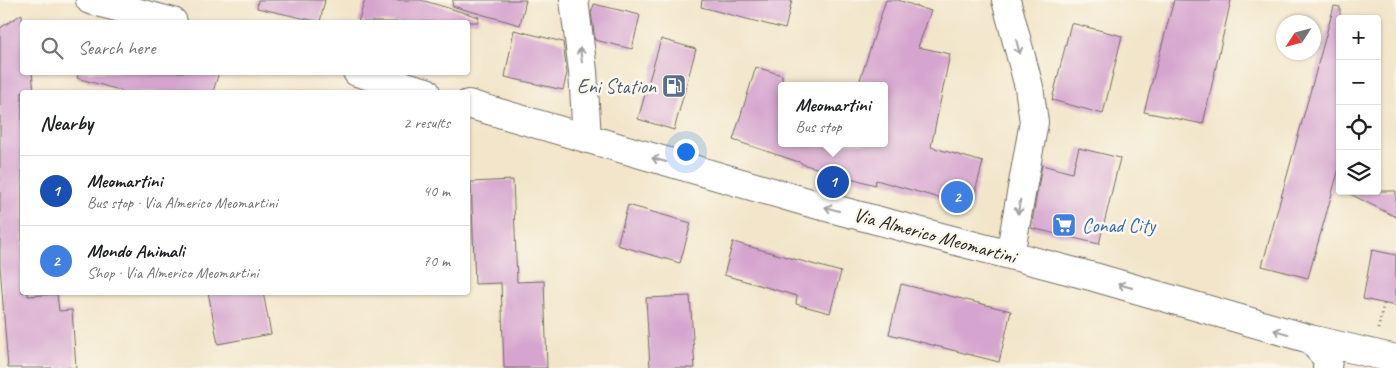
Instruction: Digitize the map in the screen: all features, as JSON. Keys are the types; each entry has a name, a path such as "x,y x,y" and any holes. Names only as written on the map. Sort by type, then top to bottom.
{"street":[{"path":"90,0 165,20"},
{"path":"574,0 583,71 587,139"},
{"path":"1006,0 1029,87 1034,122 1010,255"},
{"path":"367,75 419,90"},
{"name":"Via Almerico Meomartini","path":"470,105 807,202 1094,277 1310,340 1396,360"},
{"path":"1310,340 1328,359 1327,368"}],"building":[{"path":"258,0 325,0 320,20 311,20 257,8"},
{"path":"365,0 421,0 479,17 478,22 470,22 470,20 359,20"},
{"path":"453,0 526,0 520,25 452,6"},
{"path":"702,0 792,0 785,29 701,7"},
{"path":"886,0 898,0 931,11 918,47 950,54 931,147 983,162 971,207 876,180 875,185 802,164 733,140 756,67 782,75 782,82 778,82 778,147 888,147 888,82 859,82"},
{"path":"1174,0 1231,0 1203,124 1144,112"},
{"path":"594,4 640,15 632,49 595,40 591,13"},
{"path":"1334,6 1340,7 1340,15 1336,15 1336,179 1308,278 1262,266 1319,60 1321,60 1321,53"},
{"path":"22,14 22,20 20,20 20,75 32,75 34,90 20,90 20,295 57,295 59,311 72,310 76,368 8,368 0,266 0,28"},
{"path":"1071,23 1122,36 1103,114 1052,100"},
{"path":"514,30 563,42 567,73 563,90 505,77"},
{"path":"661,39 696,49 674,130 638,119"},
{"path":"78,75 218,75 214,90 119,90 77,78"},
{"path":"1079,148 1120,158 1099,244 1031,228 1042,165 1072,173"},
{"path":"513,180 517,282 544,281 547,368 504,368 501,283 475,284 471,182"},
{"path":"1381,191 1396,191 1396,217 1352,195 1381,195"},
{"path":"628,205 691,223 680,263 617,245"},
{"path":"733,242 841,272 830,313 796,304 797,296 724,275"},
{"path":"1372,250 1396,255 1396,306 1363,299"},
{"path":"901,284 1011,311 999,362 889,334"},
{"path":"209,295 264,295 271,334 218,344"},
{"path":"690,296 695,368 650,368 646,298"}],"place":[{"name":"Eni Station","path":"674,86"},
{"name":"Meomartini","path":"833,182"},
{"name":"Mondo Animali","path":"957,197"},
{"name":"Conad City","path":"1064,225"}]}
